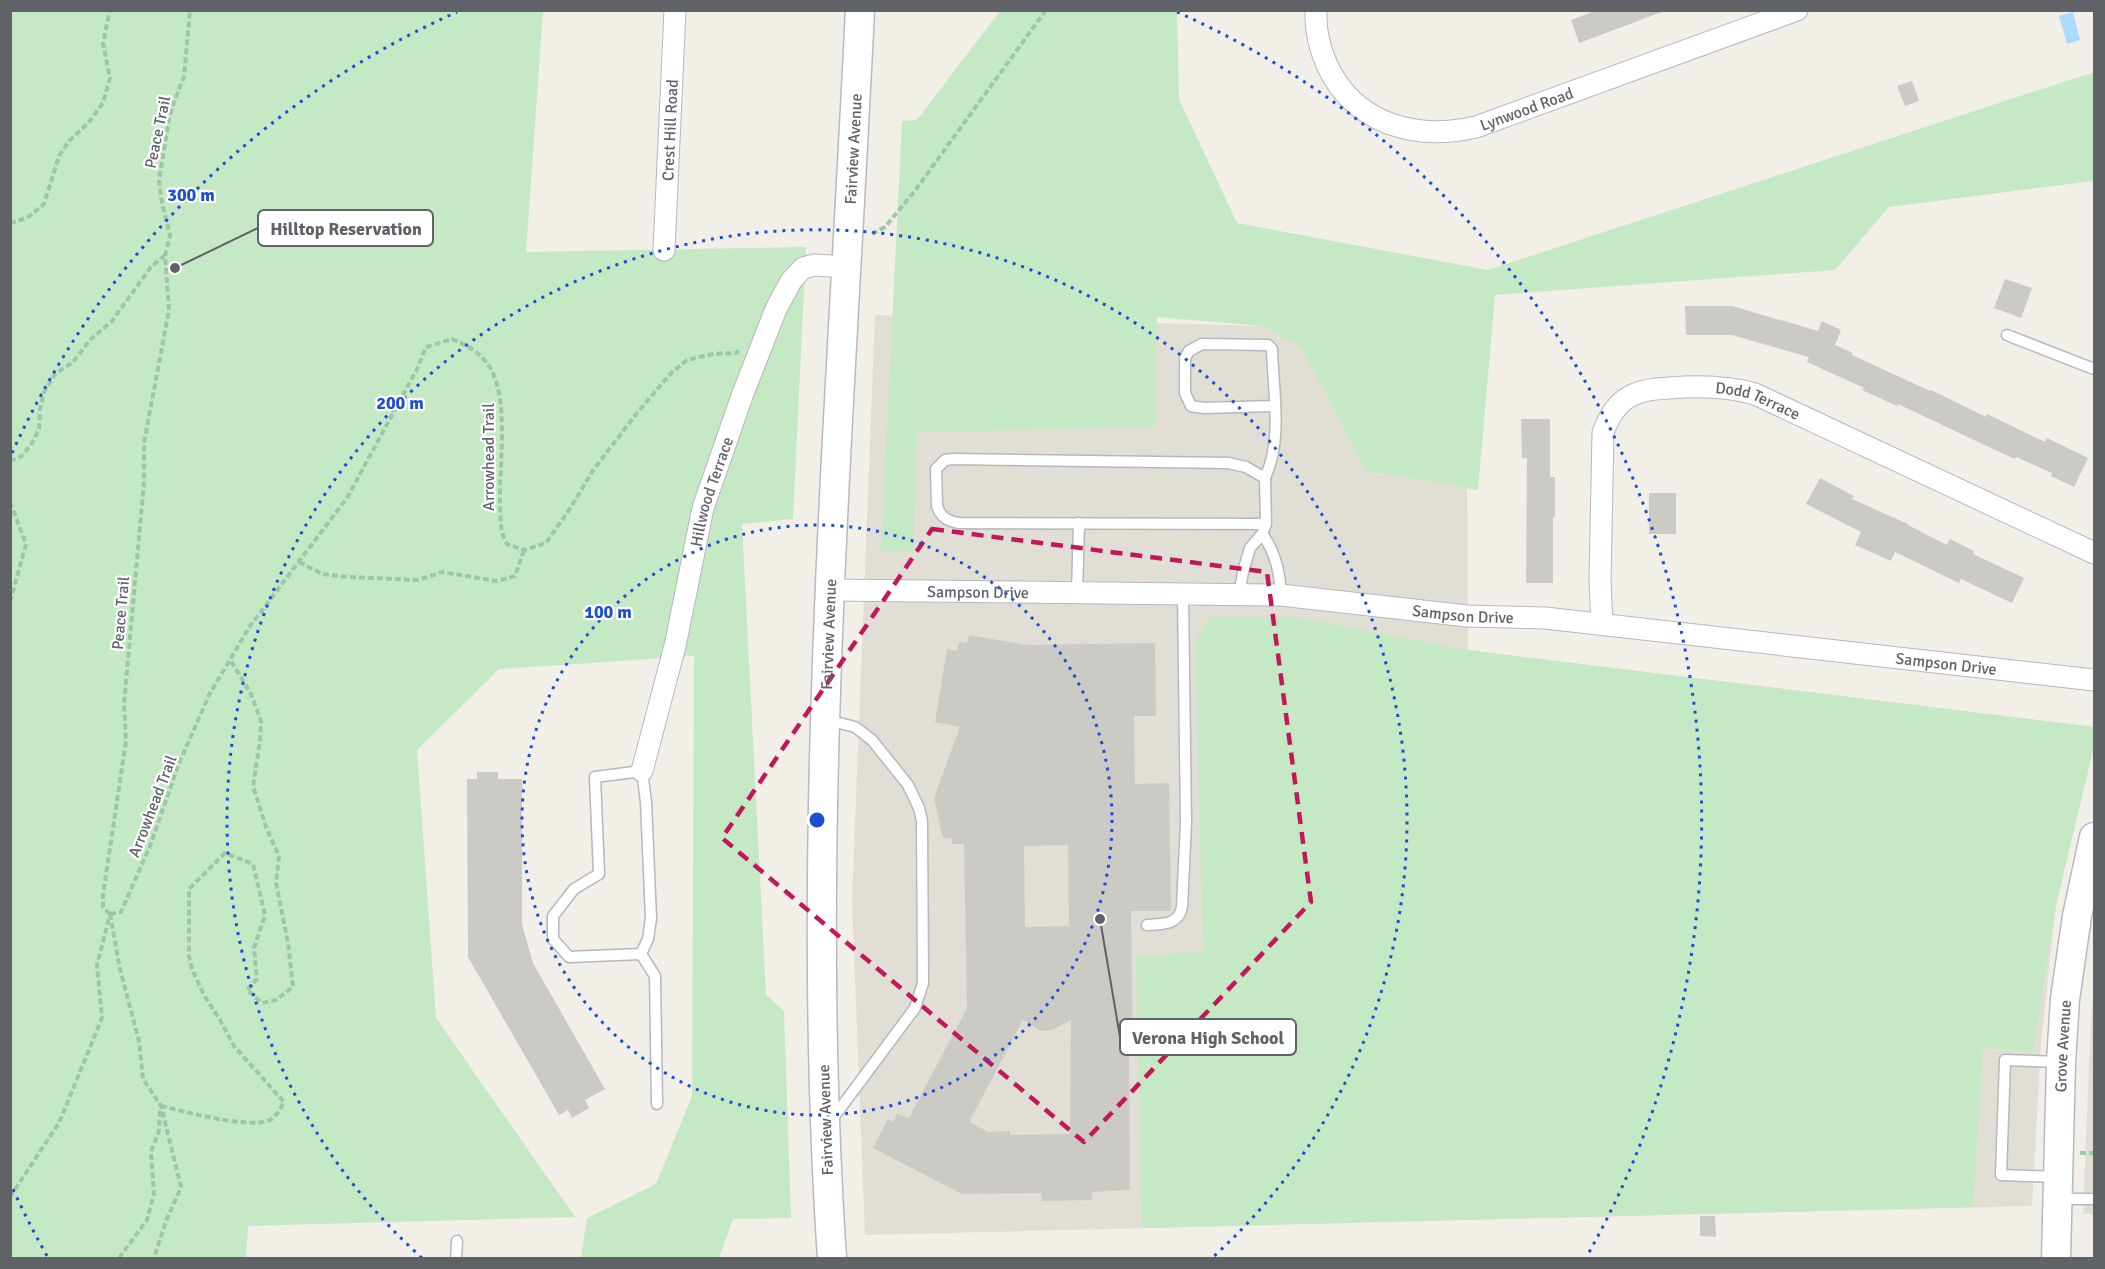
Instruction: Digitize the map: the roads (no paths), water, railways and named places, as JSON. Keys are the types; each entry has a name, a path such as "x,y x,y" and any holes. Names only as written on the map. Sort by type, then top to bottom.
{"main road":[{"name":"Fairview Avenue","path":"832,1258 825,1129 820,939 830,590 860,10"},
{"name":"Grove Avenue","path":"2056,1258 2061,1062 2066,990 2077,916 2094,837"}],"street":[{"name":"Crest Hill Road","path":"664,250 675,10"},
{"name":"Lynwood Road","path":"1316,10 1320,48 1332,75 1349,98 1360,108 1390,124 1422,132 1440,133 1476,127 1797,10"},
{"name":"Hillwood Terrace","path":"642,771 675,646 703,508 742,396 776,309 791,281 802,268 847,258"},
{"name":"Dodd Terrace","path":"1602,624 1600,582 1603,433 1611,414 1618,405 1649,388 1715,386 1755,394 2094,554"},
{"name":"Sampson Drive","path":"830,590 1281,596 1467,616 1545,618 2094,680"}],"lane":[{"path":"2007,335 2094,369"},
{"path":"1274,406 1204,408 1191,406 1185,393 1185,357 1189,351 1202,344 1268,345 1272,349 1274,406 1274,454 1265,478 1264,529 1272,547 1281,580 1281,596"},
{"path":"1264,529 1079,523 959,523 943,517 937,506 936,469 945,460 954,459 1228,463 1246,467 1265,478"},
{"path":"1077,594 1079,523"},
{"path":"1239,595 1250,548 1264,529"},
{"path":"1147,925 1171,923 1177,920 1182,907 1186,823 1182,594"},
{"path":"825,720 855,728 873,740 902,775 916,802 921,821 923,983 915,1008 825,1129"},
{"path":"642,771 646,802 651,918 648,939 641,954 569,957 554,939 553,916 574,889 599,874 595,777 642,771"},
{"path":"641,954 655,976 657,1104"},
{"path":"2061,1062 2005,1060 2001,1175 2094,1198"},
{"path":"456,1258 457,1241"}],"water":[{"path":"2073,12 2080,40 2067,44 2059,16"}],"place":[{"name":"Hilltop Reservation","path":"175,268"},
{"name":"Verona High School","path":"1100,919"}]}
